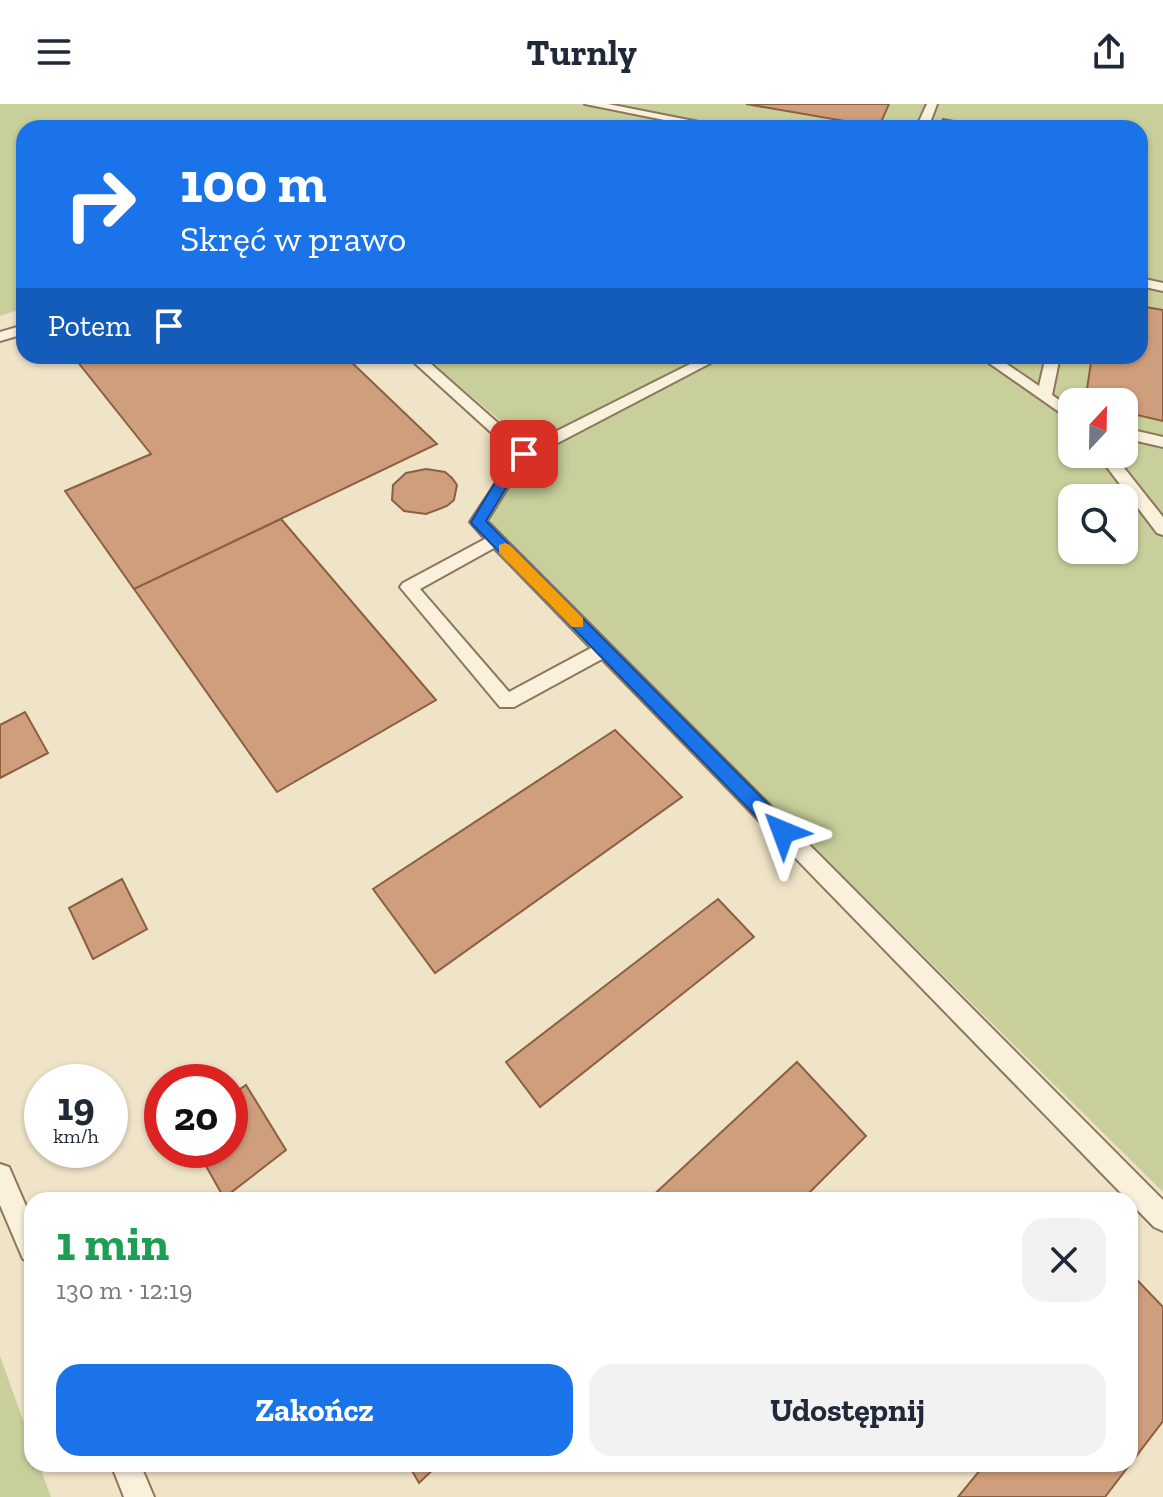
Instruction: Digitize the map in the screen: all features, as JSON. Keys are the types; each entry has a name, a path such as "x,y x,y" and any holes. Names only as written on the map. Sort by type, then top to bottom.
{"lane":[{"path":"590,104 679,120"},
{"path":"423,364 524,454"},
{"path":"701,364 524,454 512,467 478,522 1137,1192"},
{"path":"997,364 1058,406"},
{"path":"1044,397 1051,364"},
{"path":"1138,436 1163,442"},
{"path":"1116,468 1163,529"},
{"path":"496,540 409,587 507,702 604,650"},
{"path":"0,1176 24,1232"},
{"path":"1138,1193 1163,1218"},
{"path":"128,1472 139,1497"}],"green space":[{"path":"0,104 1163,104 1163,1192 488,526 523,440 433,364 1148,364 1148,120 16,120 16,311 0,316"},
{"path":"0,1356 24,1423 24,1472 42,1472 51,1497 0,1497"}],"building":[{"path":"746,104 889,104 882,120 839,120"},
{"path":"1148,307 1163,310 1163,421 1138,415 1138,388 1087,388 1091,364 1148,364"},
{"path":"79,364 353,364 437,444 134,589 65,491 151,454"},
{"path":"426,469 445,472 452,478 457,485 454,500 426,514 404,511 392,500 393,485 406,473"},
{"path":"281,519 436,700 277,792 134,589"},
{"path":"25,712 48,753 0,778 0,725"},
{"path":"615,730 682,797 435,973 373,889"},
{"path":"122,879 147,929 93,959 69,908"},
{"path":"718,899 754,937 540,1107 506,1062"},
{"path":"797,1062 866,1136 810,1192 657,1192"},
{"path":"248,1088 286,1150 232,1192 221,1192 207,1168 248,1168"},
{"path":"1138,1281 1163,1307 1163,1421 1138,1454"},
{"path":"413,1472 431,1472 419,1483"},
{"path":"978,1472 1124,1472 1105,1497 958,1497"}],"slow traffic":[{"path":"505,549 577,623"}],"route":[{"path":"524,454 512,467 478,522 783,832"}]}
